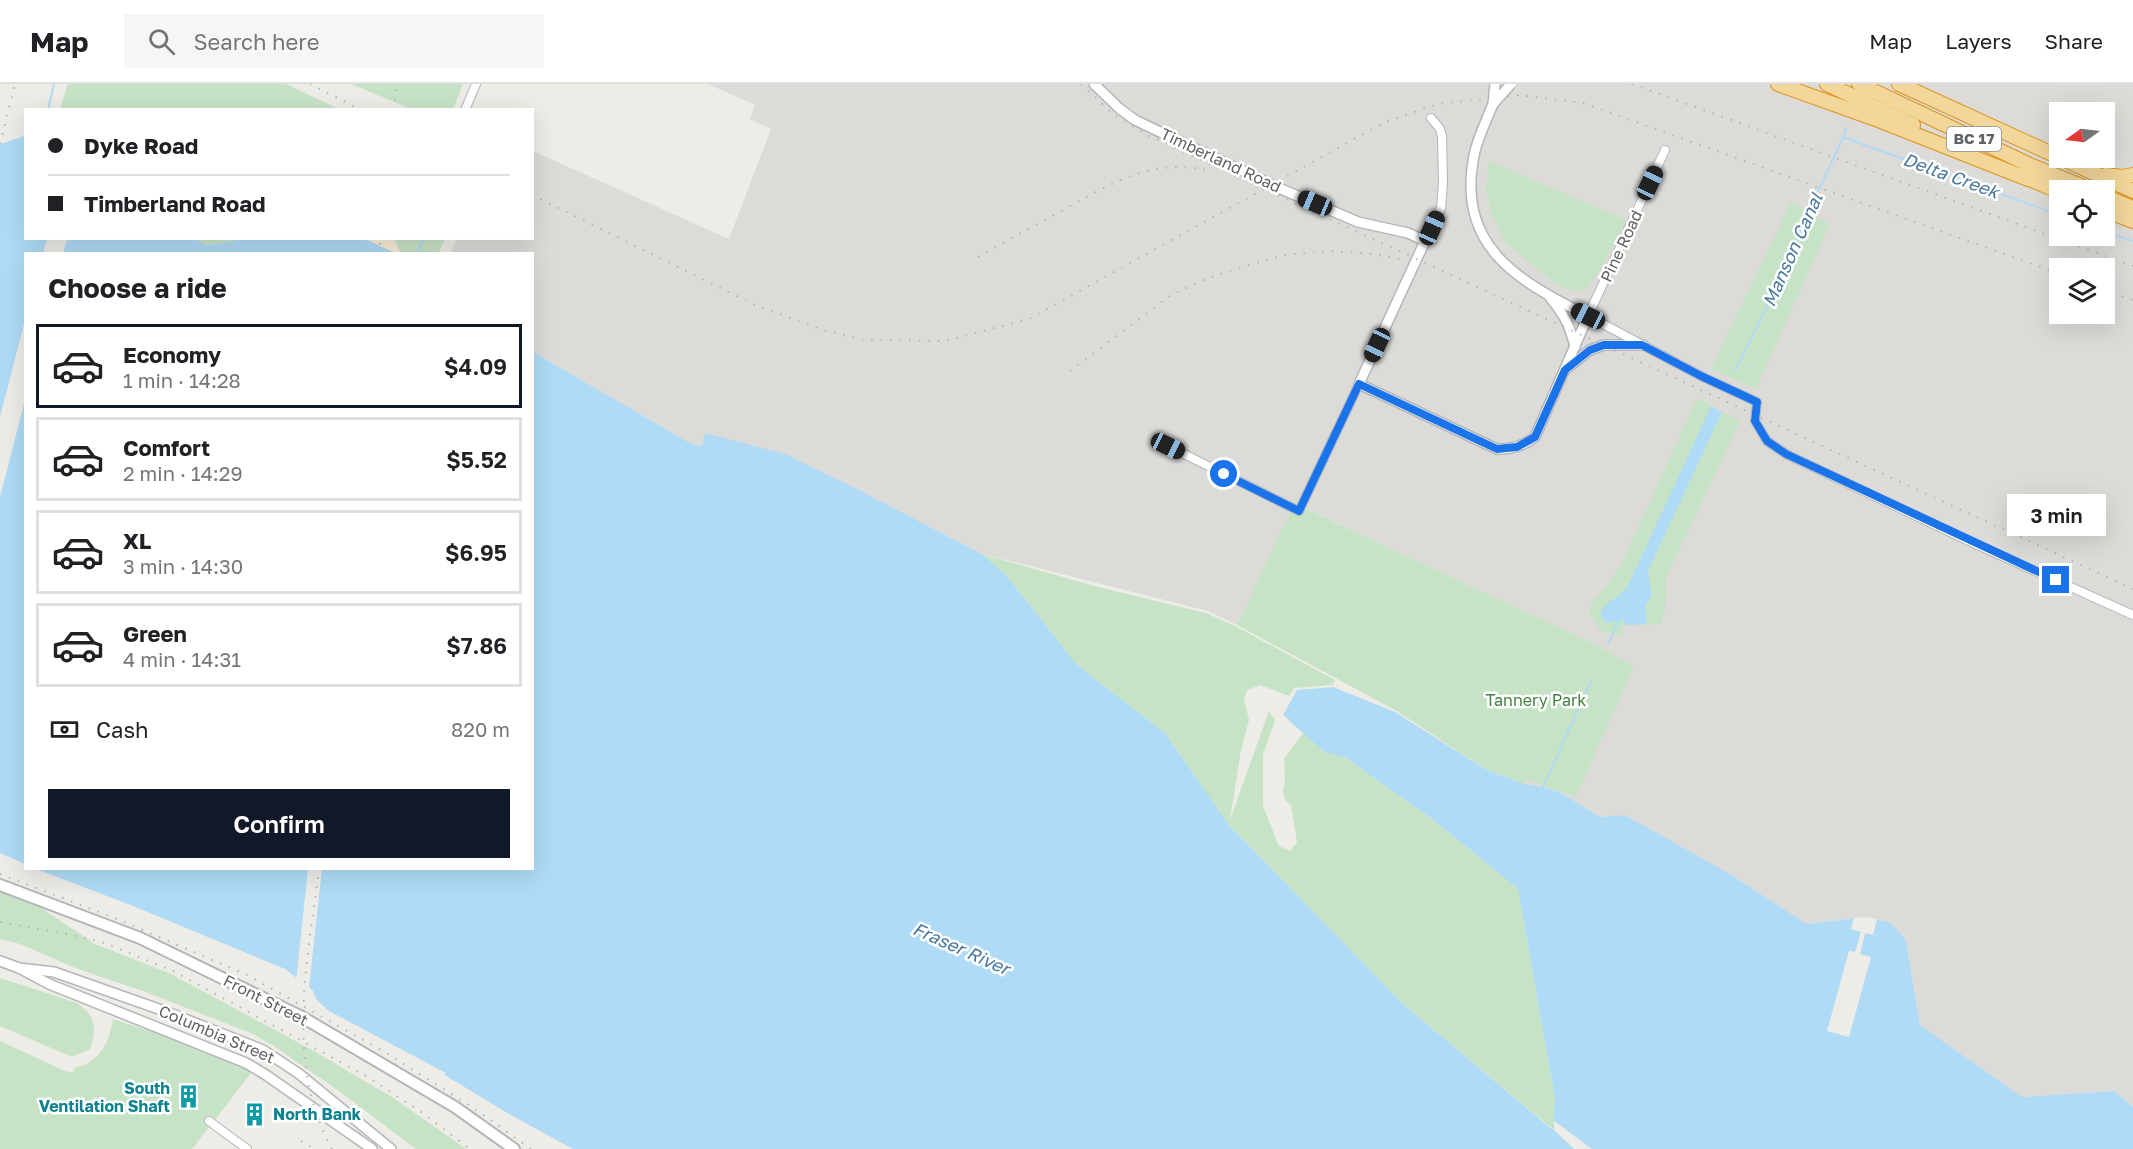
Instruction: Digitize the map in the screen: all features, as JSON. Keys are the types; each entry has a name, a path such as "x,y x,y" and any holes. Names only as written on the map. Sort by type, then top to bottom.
{"highway":[{"path":"1778,84 1881,121 2028,179"},
{"name":"BC 17","path":"1827,84 2049,188"},
{"name":"BC 17","path":"1859,84 2066,180"},
{"path":"1899,84 2133,191"},
{"path":"2083,169 2110,176 2133,175"},
{"path":"2115,201 2133,208"},
{"path":"2115,214 2133,221"}],"main road":[{"name":"Front Street","path":"0,885 140,938 302,1017 455,1107 514,1149"}],"street":[{"path":"466,108 476,84"},
{"name":"Timberland Road","path":"1095,84 1128,114 1162,133 1272,185 1358,222 1408,233 1425,241"},
{"path":"1495,84 1493,104 1481,132 1471,171 1471,193 1475,215 1483,236 1495,255 1511,271 1548,296 1701,376 1757,402 1755,421 1767,441 1786,454 1973,543 2133,615"},
{"path":"1493,104 1511,84"},
{"path":"1168,446 1299,511 1441,208 1443,195 1442,136 1440,129 1431,118"},
{"name":"Pine Road","path":"1359,384 1497,449 1517,447 1535,437 1665,150"},
{"path":"1548,296 1564,314 1575,347"},
{"path":"1565,370 1590,350 1604,345 1642,345"},
{"name":"Columbia Street","path":"0,961 49,984 235,1058 285,1088 372,1149"},
{"name":"Columbia Street","path":"19,968 54,972 243,1042 274,1056 313,1084 391,1149"},
{"path":"285,1088 288,1079 293,1077 313,1084"},
{"path":"208,1121 247,1149"}],"shaded area":[{"path":"708,84 2133,84 2133,1107 2114,1091 2022,1097 1920,1025 1906,940 1865,917 1807,924 1730,874 1626,816 1600,817 1558,791 1524,784 1593,644 1295,503 1237,625 1208,611 982,554 863,492 705,433 703,446 690,443 534,353 534,252 451,252 457,240 534,240 534,151 729,239 771,129 750,119 755,105"}],"green space":[{"path":"68,84 286,84 337,108 60,108"},
{"path":"351,84 463,84 453,108 409,108"},
{"path":"1489,161 1626,220 1600,271 1585,290 1568,290 1549,279 1506,243 1492,216 1486,190"},
{"path":"1791,202 1830,224 1756,389 1711,369"},
{"path":"195,240 235,240 234,241 208,245"},
{"path":"365,240 445,240 439,252 393,252"},
{"path":"1697,398 1740,421 1667,576 1665,608 1661,624 1623,625 1621,636 1601,631 1590,614 1591,603 1606,587 1622,563"},
{"name":"Tannery Park","path":"1294,503 1594,644 1634,666 1576,797 1527,780 1524,784 1485,769 1395,710 1237,625"},
{"path":"982,554 1098,587 1206,613 1237,627 1335,680 1333,685 1294,688 1289,696 1260,685 1247,690 1244,699 1249,720 1241,750 1230,820 1269,711 1275,720 1263,755 1263,806 1279,846 1290,851 1297,842 1291,805 1285,800 1283,791 1284,759 1303,733 1324,752 1346,758 1432,819 1518,889 1555,1099 1554,1130 1403,1004 1229,825 1165,733 1077,665 1007,576"},
{"path":"0,892 43,909 95,944 171,974 314,1051 395,1099 466,1149 416,1149 335,1088 251,1033 140,990 78,969 20,944 0,939"},
{"path":"0,978 77,1003 88,1012 93,1023 94,1035 90,1049 72,1057 0,1026"},
{"path":"113,1019 196,1046 253,1070 215,1120 209,1116 204,1123 209,1127 192,1149 0,1149 0,1041 73,1073 75,1068 91,1061 102,1050 109,1036"}],"sand":[{"path":"365,240 394,240 400,252 393,252"}],"water":[{"path":"24,136 24,240 197,240 208,245 235,240 367,240 393,252 24,252 24,864 0,853 0,144"},
{"name":"Fraser River","path":"534,353 690,443 702,446 705,433 785,454 982,554 1007,576 1077,665 1165,733 1229,825 1403,1004 1553,1130 1555,1099 1518,889 1432,819 1346,758 1324,752 1283,715 1297,690 1333,687 1395,712 1485,769 1524,784 1558,791 1600,817 1625,815 1730,874 1807,924 1865,917 1891,923 1906,940 1920,1025 2022,1097 2114,1091 2133,1107 2133,1149 573,1149 443,1074 328,1012 316,1002 312,990 285,969 39,870 534,870"},
{"path":"1711,406 1722,412 1648,571 1652,595 1645,607 1647,624 1626,625 1623,620 1607,623 1600,615 1608,604 1627,588"}],"pier":[{"path":"47,240 67,240 63,252 43,252"},
{"path":"24,324 24,404 0,497 0,417"},
{"path":"308,870 322,870 309,987 316,999 329,1011 446,1073 441,1076 325,1013 314,1003 309,992 296,982"},
{"path":"1854,918 1877,919 1873,935 1865,933 1860,954 1871,957 1849,1037 1827,1031 1849,951 1855,952 1861,932 1851,929"},
{"path":"1554,1121 1592,1149 1574,1149 1554,1130"}],"waterway":[{"path":"48,108 54,84"},
{"name":"Manson Canal","path":"1735,371 1790,261 1805,219 1846,128"},
{"name":"Delta Creek","path":"1845,138 2049,211"},
{"name":"Delta Creek","path":"2115,235 2133,241"},
{"path":"418,252 423,240"},
{"name":"Manson Canal","path":"1608,644 1619,620"},
{"name":"Manson Canal","path":"1543,787 1591,681"}],"railway":[{"path":"0,144 15,84"},
{"path":"310,84 357,108"},
{"path":"394,108 397,84"},
{"path":"1081,84 1114,115 1145,134 2133,589"},
{"path":"1632,84 2133,266"},
{"path":"534,196 755,305 823,330 864,340 945,341 1029,319 1385,122 1438,104 1518,95 1583,103 2049,270"},
{"path":"978,257 1098,191 1133,175 1170,167 1211,171"},
{"path":"379,252 381,240"},
{"path":"1070,371 1171,295 1238,268 1285,255 1328,251 1374,254 1405,260"},
{"path":"2115,294 2133,300"},
{"path":"319,870 306,975 303,1011 304,1046 308,1081 317,1116 332,1149"},
{"path":"0,874 115,918 247,975 383,1051 472,1107 531,1149"},
{"path":"0,922 105,943 173,971 366,1076 421,1112 470,1149"},
{"path":"301,1141 314,1149"}],"place":[{"name":"South Ventilation Shaft","path":"188,1097"},
{"name":"North Bank","path":"255,1114"}],"route":[{"path":"1224,474 1299,511 1359,384 1497,449 1517,447 1535,437 1565,370 1590,350 1604,345 1642,345 1757,402 1755,421 1767,441 1786,454 2056,580"}]}
